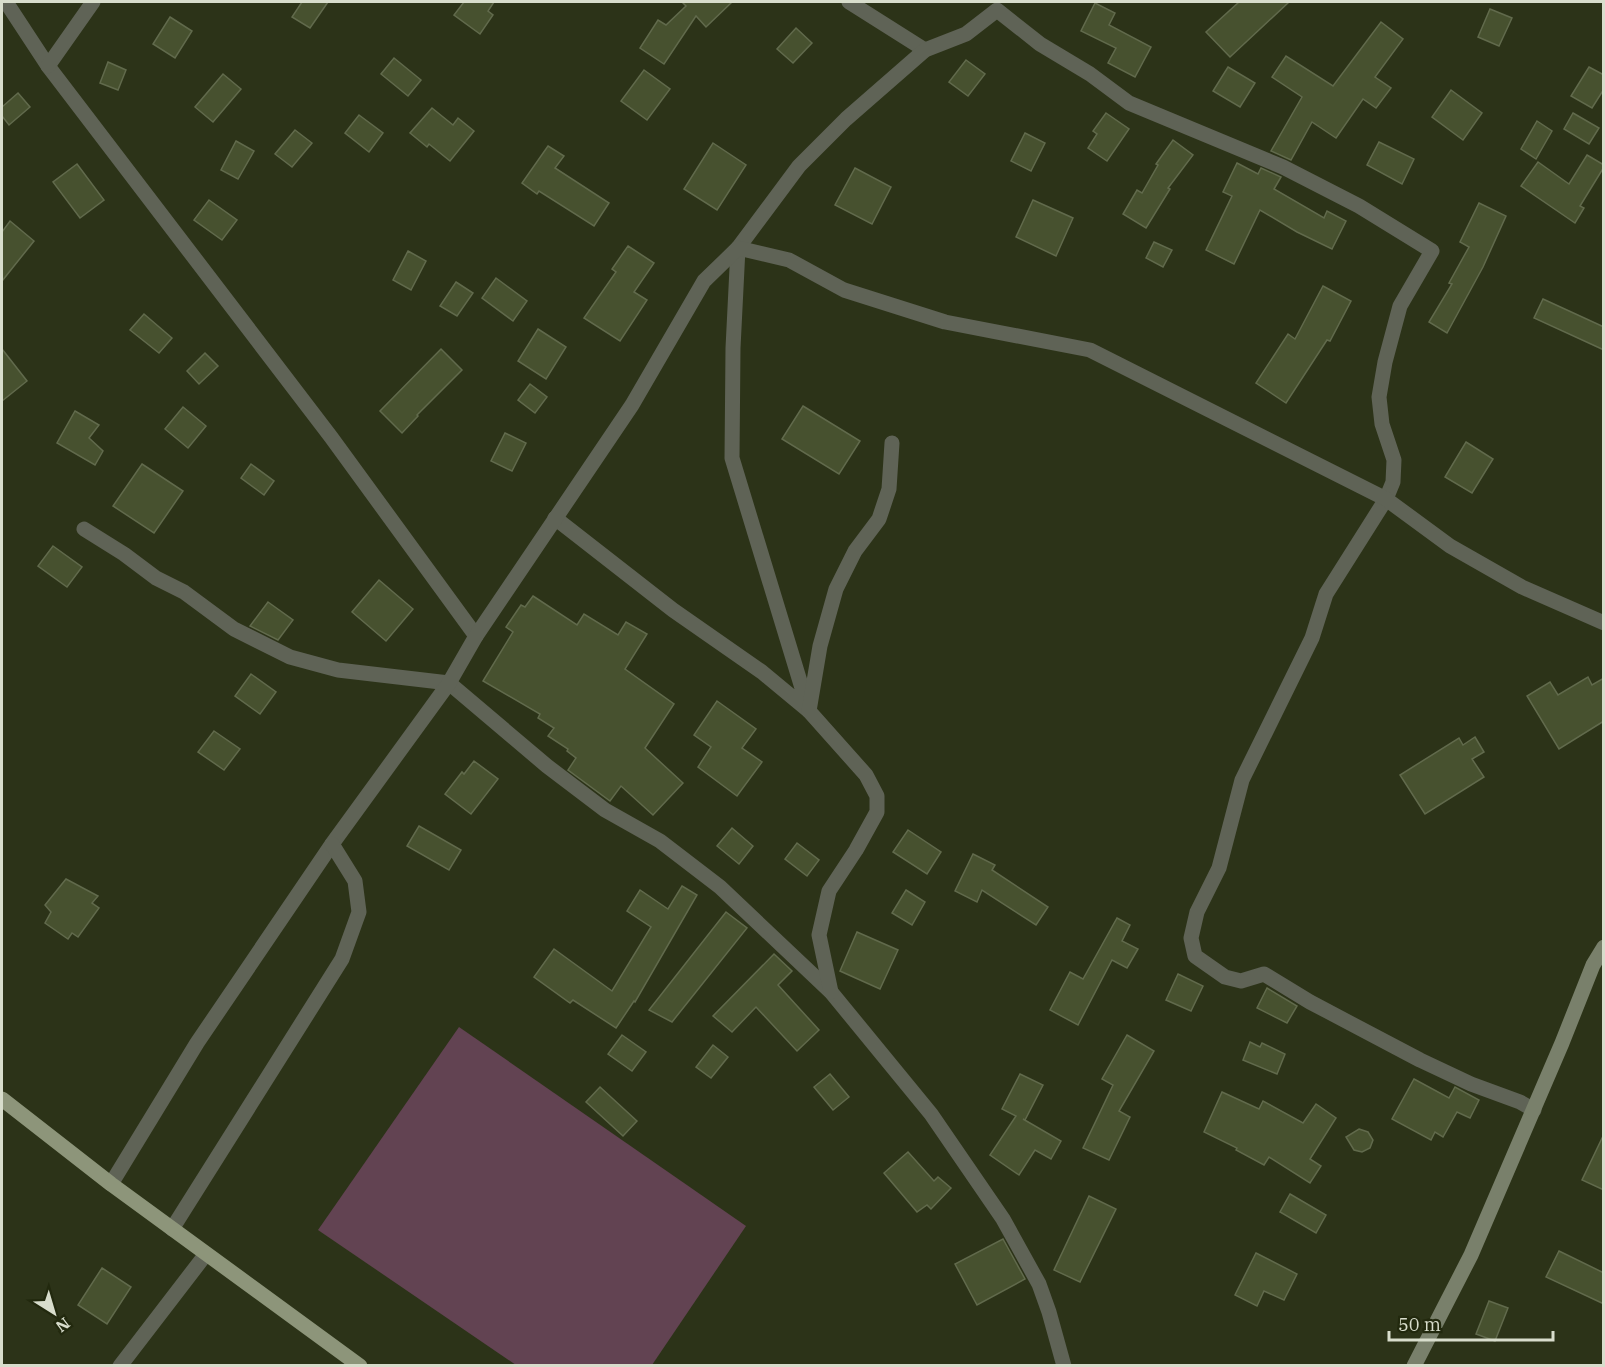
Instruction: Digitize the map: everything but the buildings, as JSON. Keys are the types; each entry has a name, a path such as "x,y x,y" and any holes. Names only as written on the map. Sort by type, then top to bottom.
{"main road":[{"path":"2,1099 111,1184 360,1365"}],"street":[{"path":"6,2 48,66 325,429 476,636"},
{"path":"48,66 93,2"},
{"path":"849,2 925,50"},
{"path":"111,1184 196,1043 332,844 449,683 476,636 632,405 704,281 738,248 799,166 846,119 925,50 966,33 997,10 1040,44 1090,74 1129,103 1283,167 1359,206 1432,251 1400,306 1385,362 1379,398 1382,424 1394,460 1393,482 1386,499 1326,594 1312,638 1242,780 1219,868 1197,912 1191,938 1195,956 1225,977 1241,981 1264,974 1310,1002 1420,1060 1534,1110"},
{"path":"738,248 789,260 844,290 945,322 1089,350 1386,499 1450,546 1522,588 1604,623"},
{"path":"738,248 733,348 732,458 809,711"},
{"path":"809,711 820,645 836,589 855,552 879,519 889,489 892,443"},
{"path":"555,518 673,610 762,672 809,711 866,775 877,796 877,812 829,891 819,935 831,992"},
{"path":"84,529 124,554 156,578 184,592 234,629 290,657 338,670 449,683 547,766 605,810 660,840 720,888 831,992 931,1114 1003,1219 1039,1284 1050,1312 1064,1365"},
{"path":"172,1228 342,959 360,912 355,881 332,844"},
{"path":"1414,1365 1471,1255 1534,1110 1593,965 1604,946"},
{"path":"120,1365 206,1254"}],"shaded area":[{"path":"459,1027 746,1226 652,1365 516,1365 318,1230"}]}
